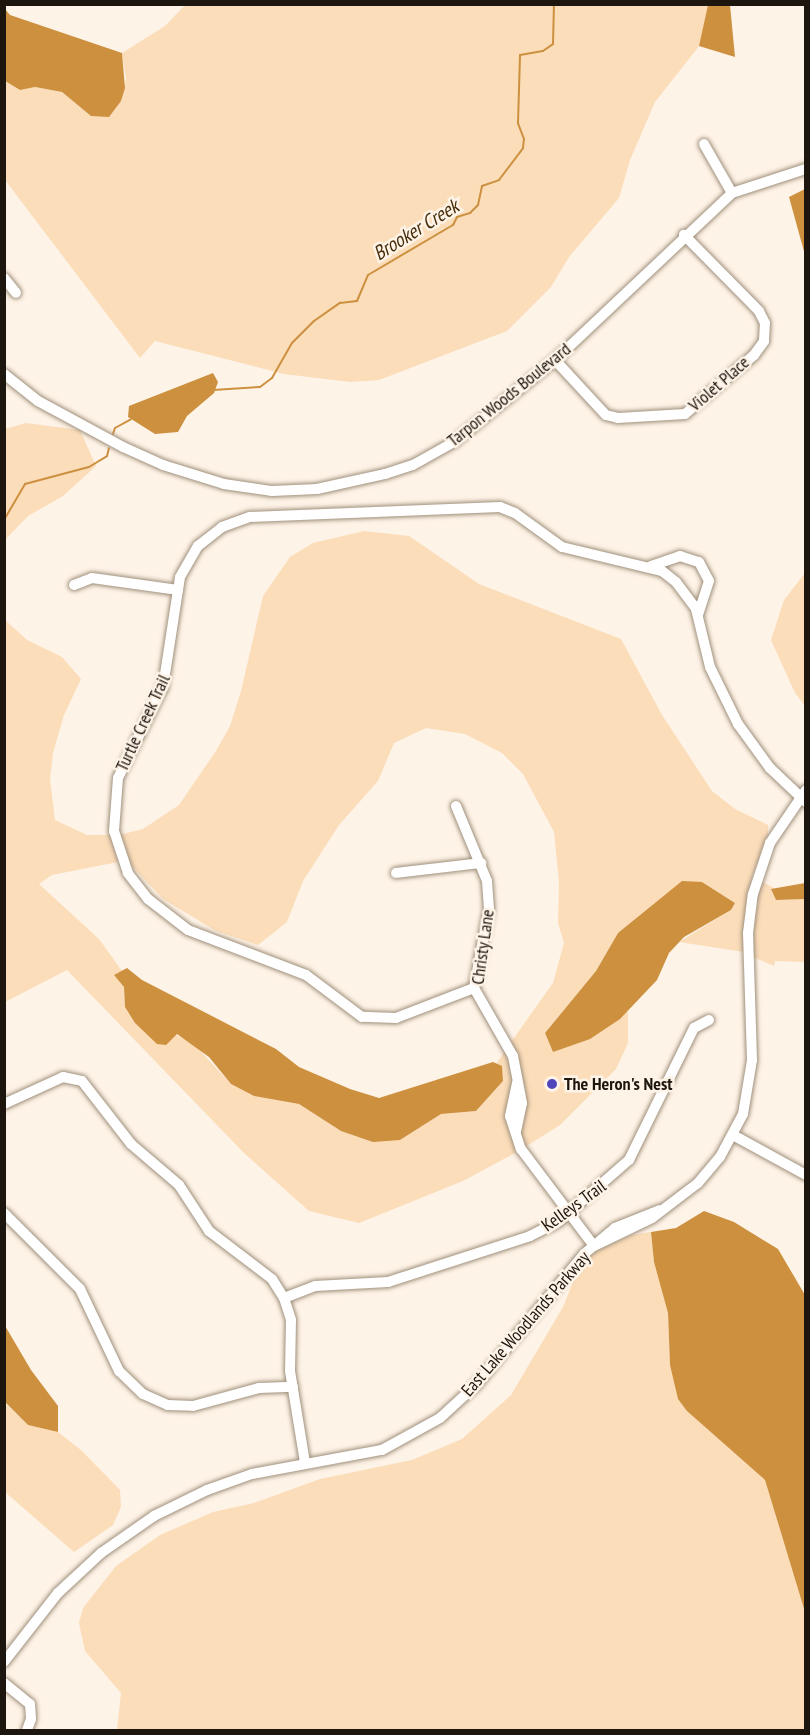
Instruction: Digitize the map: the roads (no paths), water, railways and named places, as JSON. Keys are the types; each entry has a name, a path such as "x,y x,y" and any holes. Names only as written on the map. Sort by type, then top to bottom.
{"street":[{"path":"704,144 732,193"},
{"name":"Tarpon Woods Boulevard","path":"4,374 69,419 163,465 224,484 272,490 317,489 413,465 454,442 555,360 684,235 732,193 806,169"},
{"name":"Violet Place","path":"555,360 606,415 618,418 685,414 754,354 764,340 765,323 759,311 684,235"},
{"path":"4,278 16,293"},
{"name":"Turtle Creek Trail","path":"474,988 396,1018 362,1017 306,975 188,930 166,916 137,886 118,848 114,796 124,759 163,687 178,590 185,567 198,546 233,521 340,512 500,507 515,513 562,547 651,566 676,582 698,615 720,692 746,736 803,797"},
{"path":"651,566 680,556 699,562 709,581 698,615"},
{"path":"74,585 92,578 178,590"},
{"name":"East Lake Woodlands Parkway","path":"4,1662 58,1593 123,1536 207,1490 252,1474 382,1450 440,1418 476,1385 575,1263 594,1246 609,1242 698,1183 733,1134 747,1101 751,1074 748,933 753,894 770,843 803,797"},
{"name":"Christy Lane","path":"456,806 481,863 489,909 474,988 513,1056 522,1103 516,1131 528,1161 594,1246"},
{"path":"396,873 481,863"},
{"name":"Kelleys Trail","path":"284,1298 315,1286 398,1280 530,1236 570,1214 610,1180 635,1153 694,1028 709,1020"},
{"path":"4,1104 63,1077 82,1081 131,1144 178,1185 209,1231 272,1279 284,1298 291,1320 292,1387 305,1463"},
{"path":"733,1134 806,1175"},
{"path":"4,1213 80,1289 119,1371 143,1394 168,1405 193,1406 259,1388 292,1387"},
{"path":"4,1683 30,1704 31,1719 27,1731"}],"waterway":[{"name":"Brooker Creek","path":"213,390 260,387 272,378 292,343 314,321 340,303 357,301 368,275 453,225 457,217 470,213 478,205 482,186 499,180 523,148 524,139 518,123 520,55 543,51 553,44 554,4"},
{"name":"Brooker Creek","path":"113,434 115,428 131,419"},
{"name":"Brooker Creek","path":"4,520 25,484 89,467 107,456 109,448"}],"place":[{"name":"The Heron's Nest","path":"552,1084"}]}
